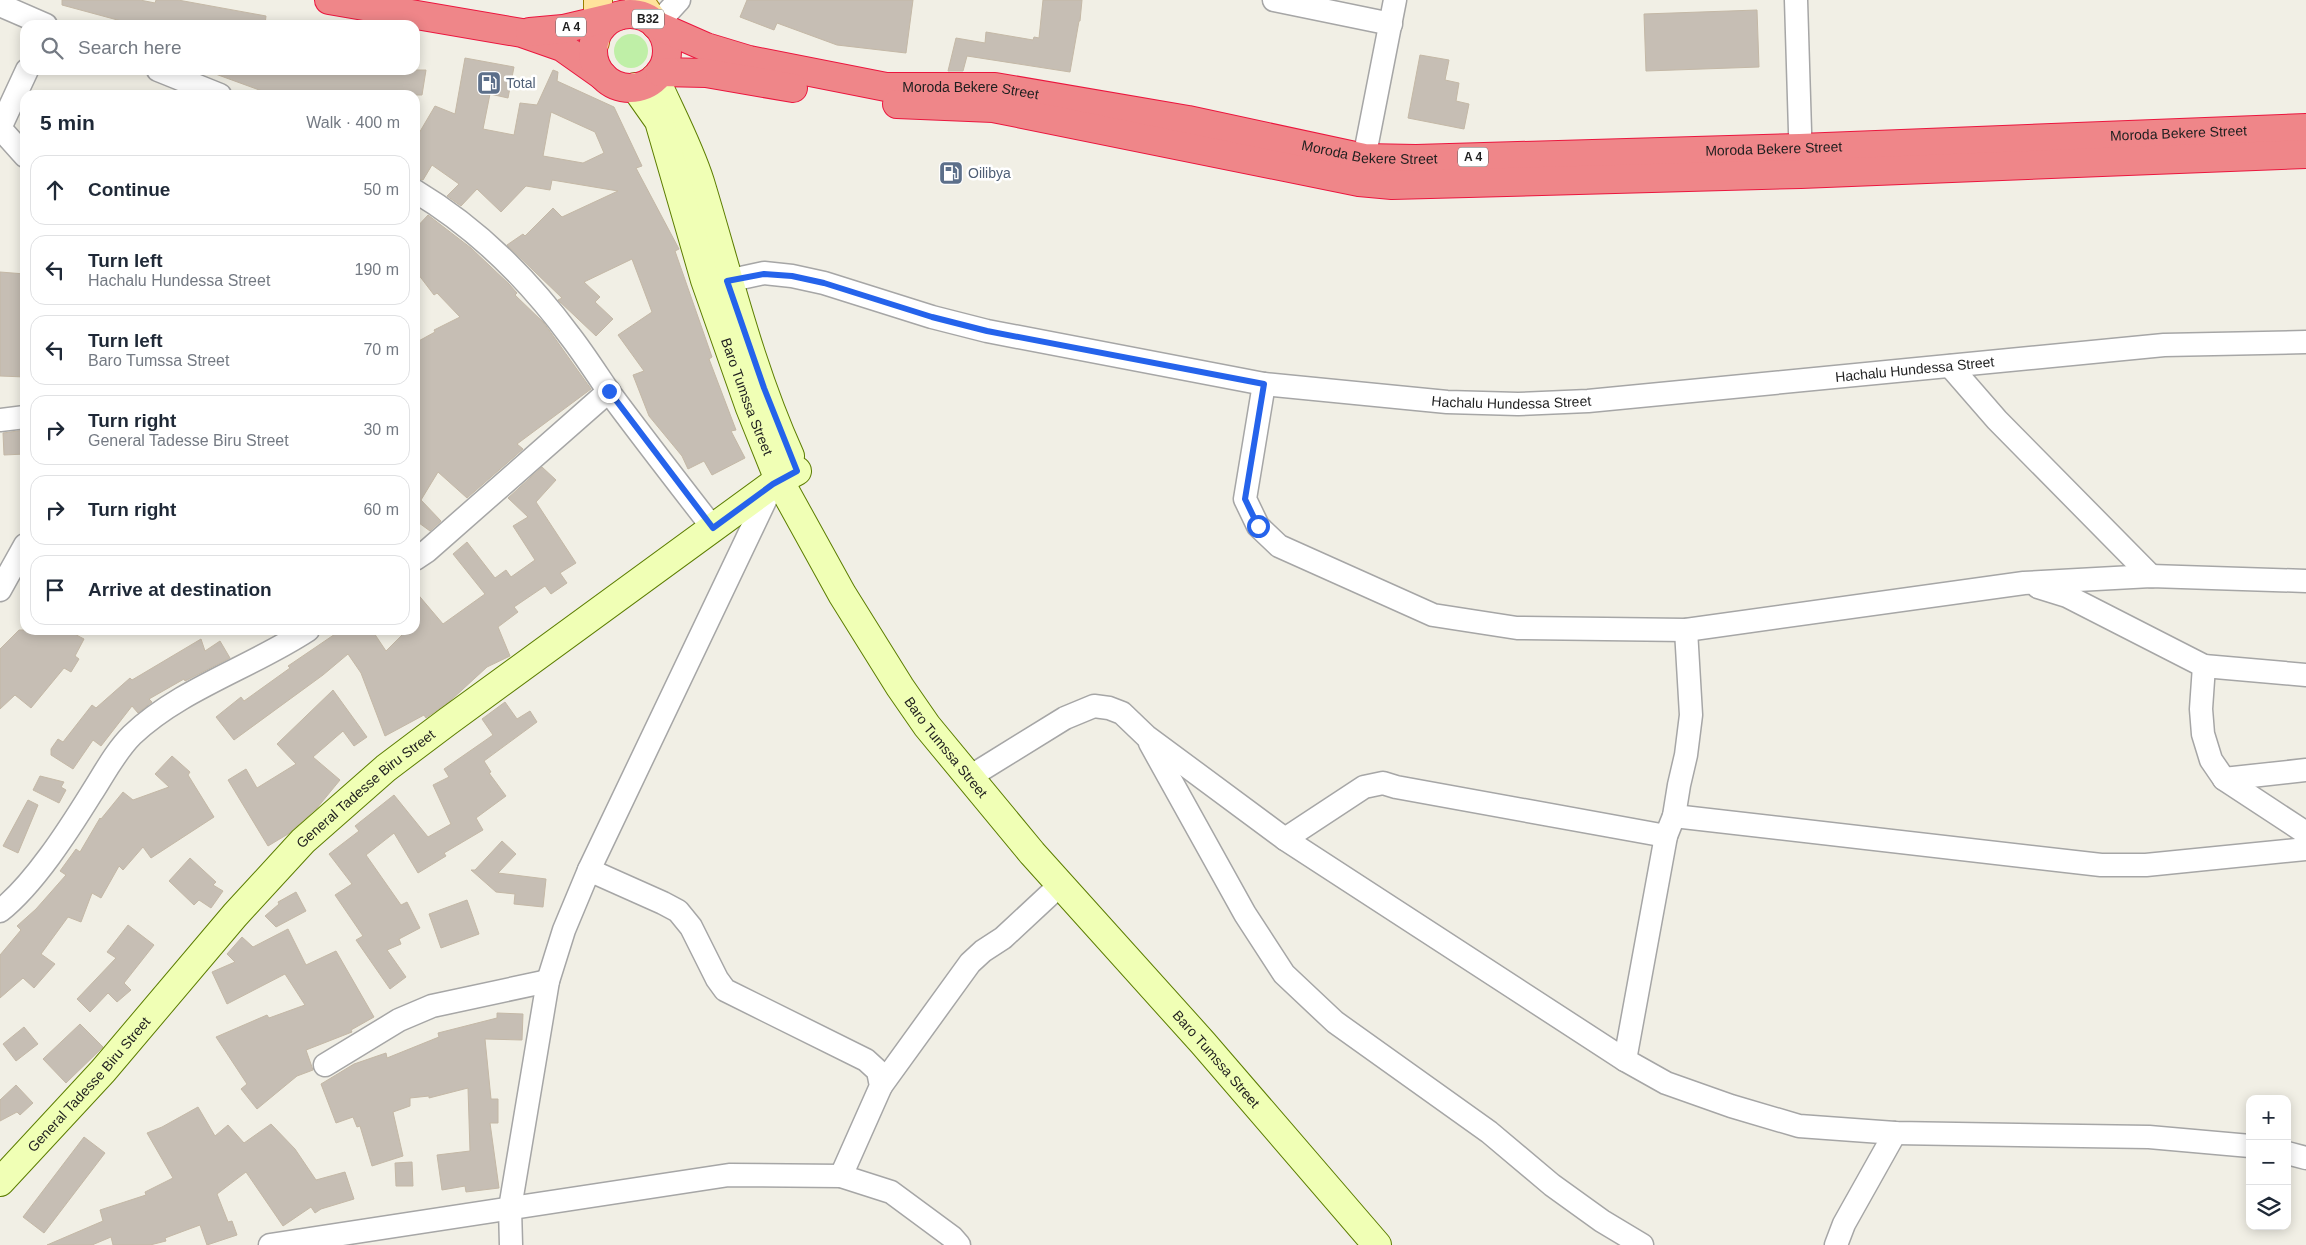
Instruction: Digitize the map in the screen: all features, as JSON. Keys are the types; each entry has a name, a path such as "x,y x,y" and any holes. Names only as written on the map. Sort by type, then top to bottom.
{"highway":[{"name":"A 4","path":"329,0 522,33 562,47 603,76"},
{"name":"B32","path":"610,16 639,15 656,25 665,39 667,48 665,65 650,79"},
{"name":"A 4","path":"522,33 563,29 610,16"},
{"path":"610,16 594,54 596,65 603,76 612,83 624,87 650,79"},
{"name":"Moroda Bekere Street","path":"656,25 706,47 886,95"},
{"name":"Moroda Bekere Street","path":"650,79 706,73 886,95 994,98 1188,120 1362,170 1416,159 1801,161 2306,154"},
{"name":"Moroda Bekere Street","path":"1801,161 2306,128"}],"street":[{"path":"656,25 679,0"},
{"path":"1274,0 1391,24"},
{"path":"1362,170 1395,0"},
{"path":"1796,0 1801,161"},
{"path":"0,5 34,20"},
{"path":"20,150 0,128 25,75"},
{"path":"170,75 208,90"},
{"name":"Baro Tumssa Street","path":"650,79 700,180 727,281 764,388 783,479 850,574 976,773 994,806"},
{"name":"Baro Tumssa Street","path":"650,79 659,120 705,280 750,408 783,479 842,594 900,688 927,726 1060,885 1202,1043 1377,1245"},
{"path":"420,194 458,219 495,253 569,334 609,391 713,528"},
{"name":"Hachalu Hundessa Street","path":"727,281 764,274 792,276 824,283 932,317 987,331 1264,384 1447,402 1518,404 1651,397 2164,345 2306,342"},
{"path":"1950,366 1997,420 2152,576"},
{"path":"1264,384 1245,499 1258,526 1280,546 1433,615 1517,628 1686,630 2024,582 2152,576 2306,581"},
{"path":"420,550 609,391"},
{"path":"0,420 20,418"},
{"path":"513,1244 510,1208 548,981 564,930 589,870 783,479"},
{"name":"General Tadesse Biru Street","path":"0,1182 103,1071 235,915 304,841 386,768 439,727 783,479"},
{"path":"0,590 20,554"},
{"path":"2024,582 2067,596 2204,666 2306,674"},
{"path":"1625,1060 1670,826 1686,755 1691,715 1686,630"},
{"path":"0,911 30,881 53,851 111,761 132,736 160,712 299,635"},
{"path":"2204,666 2201,708 2203,734 2211,760 2224,779 2306,833"},
{"path":"976,773 1065,718 1094,706 1110,708 1122,713 1146,736 1285,839 1625,1060 1666,1083 1731,1106 1800,1126 1896,1133 2149,1138 2246,1146"},
{"path":"1146,736 1245,914 1284,974 1335,1022 1489,1132 1552,1185 1602,1221 1642,1245"},
{"path":"2224,779 2306,770"},
{"path":"1285,839 1364,787 1383,783 1396,787 1670,826 2101,865 2146,865 2306,849"},
{"path":"589,870 678,911 690,927 717,979 725,990 866,1060 878,1071 882,1086"},
{"path":"841,1176 882,1086 970,963 983,951 1003,938 1060,885"},
{"path":"325,1065 399,1020 432,1006 548,981"},
{"path":"1836,1245 1844,1224 1896,1133"},
{"path":"2291,1154 2306,1158"},
{"path":"270,1245 729,1175 841,1176 891,1192 952,1237 959,1245"}],"green space":[{"path":"631,34 643,39 648,51 643,63 631,68 619,63 614,51 619,39"}],"building":[{"path":"62,0 140,0 155,3 156,0 178,0 266,16 266,20 118,20 62,5"},
{"path":"747,0 913,0 906,53 837,45 777,23 774,30 740,17"},
{"path":"1043,0 1082,0 1070,72 967,56 963,71 948,71 956,38 985,43 986,32 1033,40 1034,37 1039,38"},
{"path":"1757,10 1759,67 1646,71 1644,14"},
{"path":"1420,55 1449,60 1445,80 1459,83 1456,101 1469,104 1464,129 1408,118"},
{"path":"465,58 514,67 508,98 490,94 483,129 514,135 520,103 537,105 553,70 558,72 557,81 614,107 642,166 636,168 679,249 675,251 712,357 709,359 736,430 731,431 745,458 712,475 704,461 688,469 682,456 649,416 633,375 644,371 618,335 652,312 632,259 584,282 600,297 595,302 613,319 596,336 558,300 562,298 507,245 523,234 525,236 553,208 562,217 618,191 552,180 550,190 526,186 501,212 477,189 461,206 447,196 459,184 432,165 423,180 420,179 420,132 435,106 455,114","holes":["551,112 595,132 604,153 583,163 543,156"]},
{"path":"420,70 426,70 422,95 420,95 420,90 259,90 218,75 420,75"},
{"path":"428,215 471,248 509,284 517,293 515,295 544,323 591,389 517,444 523,449 467,498 438,472 421,500 441,521 430,531 420,524 420,340 435,332 434,330 460,317 437,293 434,295 420,277 420,224"},
{"path":"0,272 20,274 20,377 0,376"},
{"path":"20,431 20,454 4,455 3,433"},
{"path":"542,467 556,480 536,502 576,563 560,573 567,583 551,594 545,586 514,607 518,612 498,627 510,656 487,667 450,701 426,718 424,715 385,736 361,673 348,654 323,675 234,740 216,717 241,697 244,701 290,668 288,666 334,635 375,635 386,651 402,635 420,635 420,597 443,624 485,594 453,554 467,542 495,578 506,570 511,577 535,560 513,526 528,517 508,498"},
{"path":"19,630 20,635 76,635 84,639 75,656 79,659 71,672 64,668 31,708 15,695 0,709 0,649"},
{"path":"201,639 205,651 220,641 230,658 185,681 184,679 149,699 152,702 138,713 132,706 101,746 93,740 73,769 51,755 51,749 58,739 63,742 92,705 96,708 130,678 132,680"},
{"path":"333,690 367,737 354,746 343,731 313,757 340,780 317,808 288,834 268,846 228,780 246,769 257,788 296,764 277,744"},
{"path":"505,702 517,719 530,711 537,722 484,761 491,772 489,773 506,796 476,818 483,830 444,853 446,856 418,873 394,833 366,855 401,905 407,902 420,928 399,939 401,944 387,950 406,977 390,989 356,940 363,936 335,895 352,884 329,854 359,831 355,826 394,795 428,837 451,824 433,785 449,777 444,769 493,735 482,719"},
{"path":"172,756 190,772 188,775 214,817 151,858 143,847 123,870 119,866 101,898 92,893 81,922 68,917 41,954 55,964 34,988 23,978 0,998 0,955 21,930 17,926 36,909 66,875 60,871 76,849 80,852 100,818 123,792 133,800 169,787 155,774"},
{"path":"40,776 64,782 61,787 66,790 59,803 33,790"},
{"path":"28,800 38,805 18,853 3,846"},
{"path":"502,841 516,854 498,873 546,879 543,907 514,904 515,894 496,892 471,870 475,870"},
{"path":"190,858 216,882 213,885 223,891 211,908 199,900 194,905 169,881"},
{"path":"296,892 306,911 276,927 265,916 279,904 278,902"},
{"path":"467,900 479,934 441,948 429,914"},
{"path":"128,925 154,945 124,983 131,990 117,1002 108,993 90,1012 77,999 116,958 107,952"},
{"path":"288,929 306,965 336,951 374,1017 351,1030 352,1032 306,1050 313,1070 297,1076 257,1109 241,1089 247,1084 216,1037 267,1015 269,1018 305,1005 285,974 227,1004 212,972 235,962 227,954 242,937 253,947"},
{"path":"497,1013 523,1014 522,1040 485,1039 491,1099 498,1099 498,1123 490,1123 499,1188 466,1192 465,1186 442,1190 437,1155 470,1151 468,1088 429,1098 429,1096 410,1098 410,1106 393,1112 403,1156 372,1166 360,1126 357,1127 353,1117 336,1123 321,1084 354,1064 386,1053 387,1058 439,1037 438,1033 497,1018"},
{"path":"80,1024 103,1047 66,1083 43,1059"},
{"path":"24,1027 38,1044 16,1061 3,1044"},
{"path":"16,1085 33,1103 20,1115 17,1112 0,1121 0,1100"},
{"path":"198,1107 215,1136 228,1125 244,1143 271,1124 295,1149 316,1180 345,1172 354,1199 321,1209 315,1213 311,1207 283,1226 246,1172 217,1194 228,1222 232,1221 237,1235 207,1245 200,1225 165,1238 166,1241 150,1245 113,1245 111,1237 92,1245 47,1245 103,1221 100,1210 146,1195 145,1192 173,1178 147,1133"},
{"path":"84,1137 105,1153 44,1233 23,1217"},
{"path":"412,1162 413,1186 396,1186 395,1163"}],"place":[{"name":"Total","path":"489,83"},
{"name":"Oilibya","path":"951,173"}],"route":[{"path":"609,391 713,528 773,484 797,471 784,443 727,281 764,274 792,276 824,283 932,317 987,331 1264,384 1245,499 1258,526"}]}
